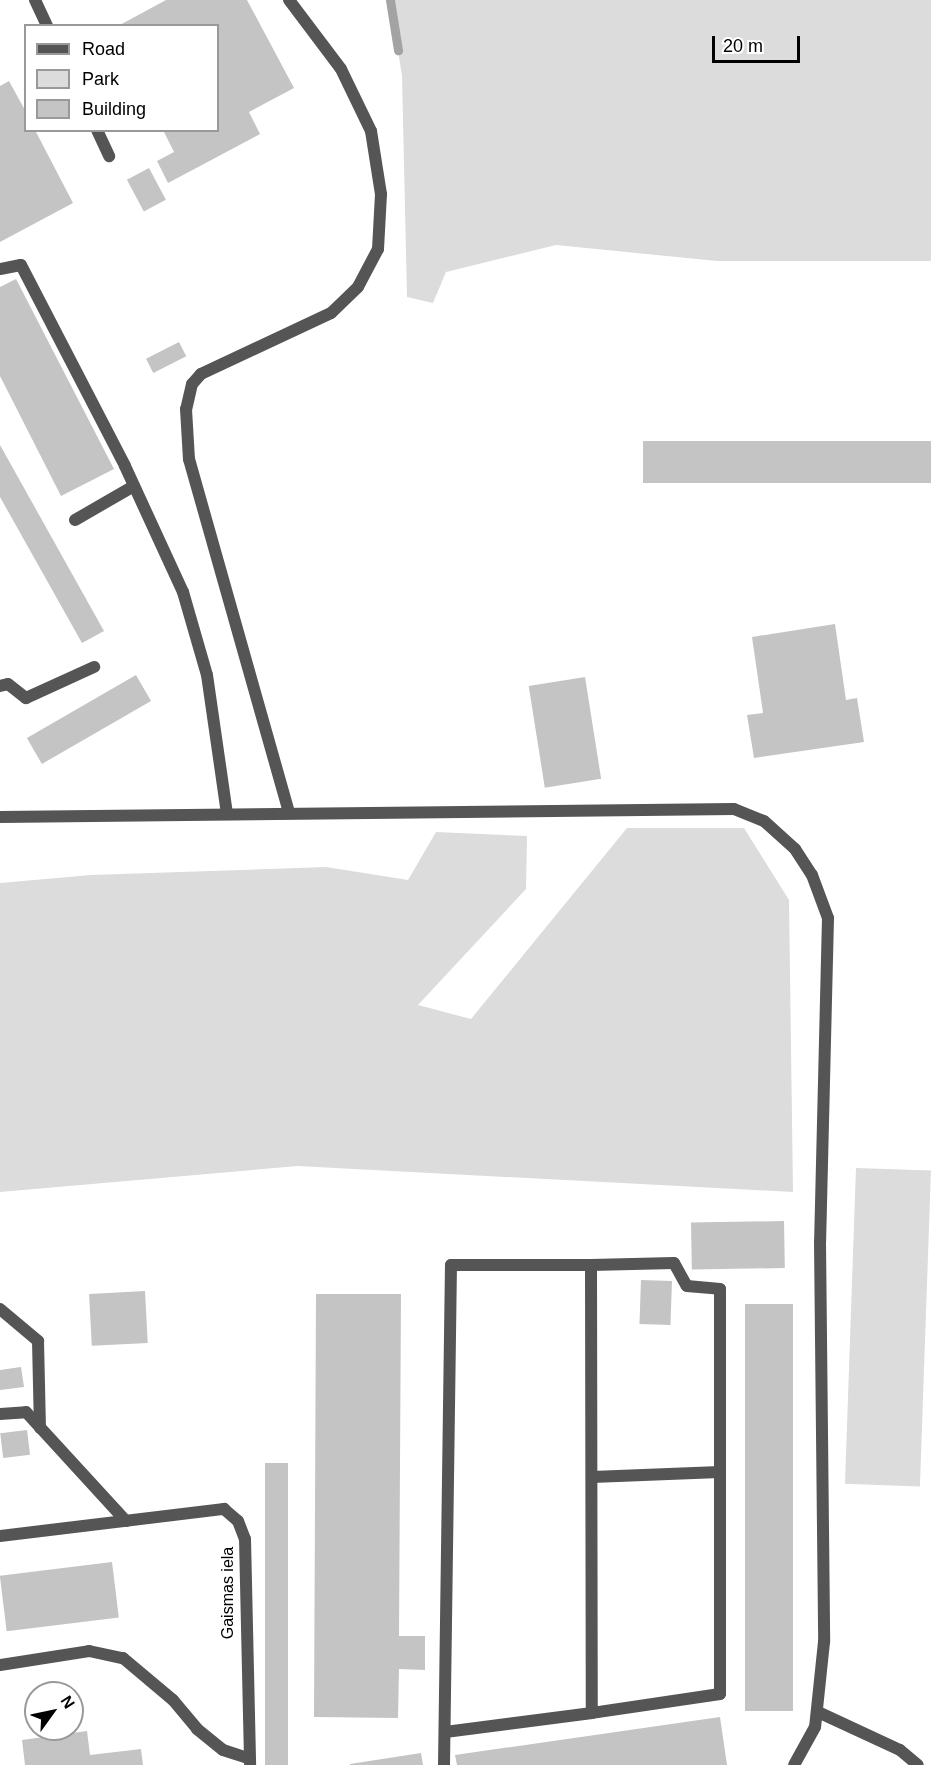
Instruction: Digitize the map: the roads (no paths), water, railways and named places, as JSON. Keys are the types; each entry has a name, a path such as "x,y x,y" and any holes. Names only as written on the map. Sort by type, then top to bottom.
{"street":[{"path":"36,0 46,24"},
{"path":"289,0 340,69 371,131 381,194 378,249 358,287 332,313 201,374 192,384 186,409 189,459 290,813"},
{"path":"98,132 109,156"},
{"path":"0,269 21,265 134,486 183,592 207,675 227,814"},
{"path":"75,520 134,486"},
{"path":"0,686 8,684 26,698 94,667"},
{"path":"0,818 734,809 764,821 795,849 812,875 828,918 820,1242 824,1642 818,1712 810,1741 794,1765"},
{"path":"444,1765 451,1265 674,1263 687,1286 720,1289 720,1694 445,1732"},
{"path":"591,1265 592,1713"},
{"path":"0,1310 38,1341 40,1428"},
{"path":"0,1414 26,1412 126,1521"},
{"path":"592,1477 720,1472"},
{"name":"Gaismas iela","path":"0,1536 224,1509 238,1521 245,1539 250,1762"},
{"path":"0,1665 89,1651 123,1658 173,1700 196,1729 214,1743 250,1762"},
{"path":"818,1712 900,1750 918,1765"}],"waterway":[{"path":"390,0 398,50"}]}
